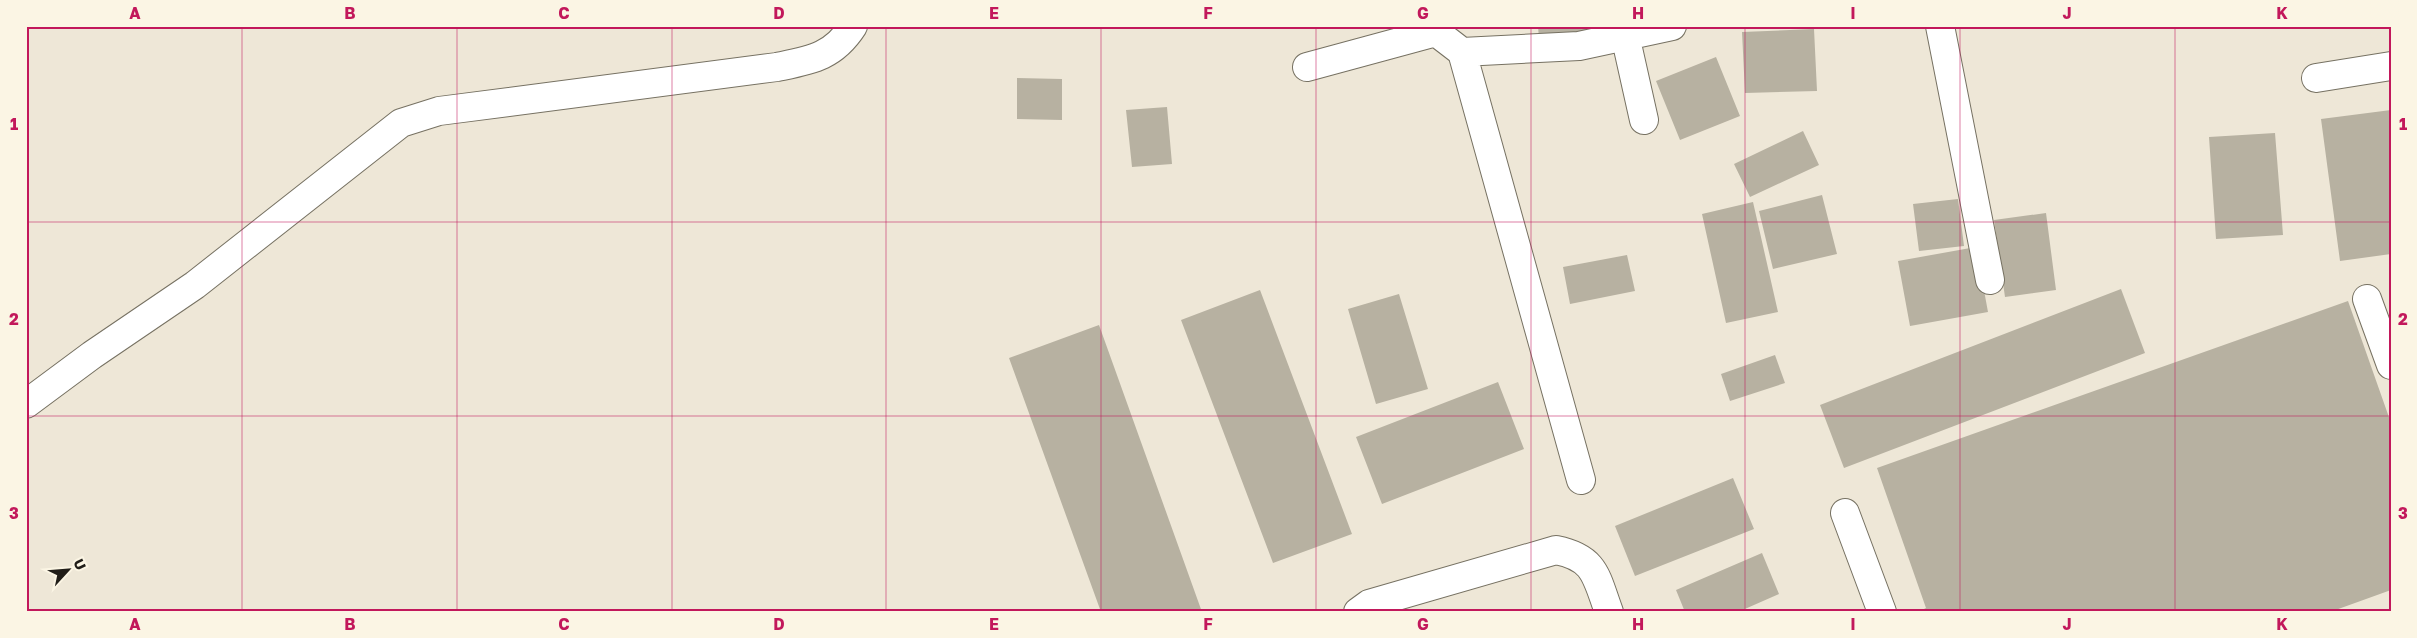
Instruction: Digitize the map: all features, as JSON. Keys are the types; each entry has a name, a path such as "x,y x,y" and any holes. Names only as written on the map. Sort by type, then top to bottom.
{"street":[{"path":"26,404 195,285 401,123 439,111 777,68 820,58 845,40 854,26"},
{"path":"1462,52 1579,46 1623,31 1672,26"},
{"path":"1940,26 1990,280"},
{"path":"1307,67 1435,29 1462,52 1581,480"},
{"path":"1623,31 1644,120"},
{"path":"2316,78 2391,66"},
{"path":"2367,299 2391,365"},
{"path":"1845,513 1882,612"},
{"path":"1358,612 1369,604 1556,550 1575,554 1592,567 1609,612"}],"building":[{"path":"1538,26 1595,26 1596,36 1539,39"},
{"path":"1814,29 1817,91 1745,93 1742,32"},
{"path":"1716,57 1740,116 1680,140 1656,81"},
{"path":"1017,78 1062,79 1062,120 1017,119"},
{"path":"1167,107 1172,164 1132,167 1126,110"},
{"path":"2391,110 2391,254 2340,261 2321,119"},
{"path":"1803,131 1819,165 1750,197 1734,164"},
{"path":"2275,133 2283,235 2216,239 2209,137"},
{"path":"1822,195 1837,254 1773,269 1759,211"},
{"path":"1958,199 1964,246 1919,251 1913,204"},
{"path":"1753,202 1778,312 1726,323 1702,214"},
{"path":"2046,213 2056,290 2005,297 1994,220"},
{"path":"1976,247 1988,312 1910,326 1898,261"},
{"path":"1627,255 1635,291 1570,304 1563,267"},
{"path":"2121,289 2145,353 1844,468 1820,405"},
{"path":"1260,290 1352,534 1273,563 1181,320"},
{"path":"1399,294 1428,389 1376,404 1348,309"},
{"path":"2348,301 2391,423 2391,590 2330,612 1918,612 1926,608 1877,468"},
{"path":"1099,325 1202,612 1101,612 1009,358"},
{"path":"1775,355 1785,383 1730,401 1721,374"},
{"path":"1498,382 1524,449 1382,504 1356,437"},
{"path":"1733,478 1754,529 1635,576 1615,526"},
{"path":"1762,553 1779,594 1738,612 1685,612 1676,590"}]}
